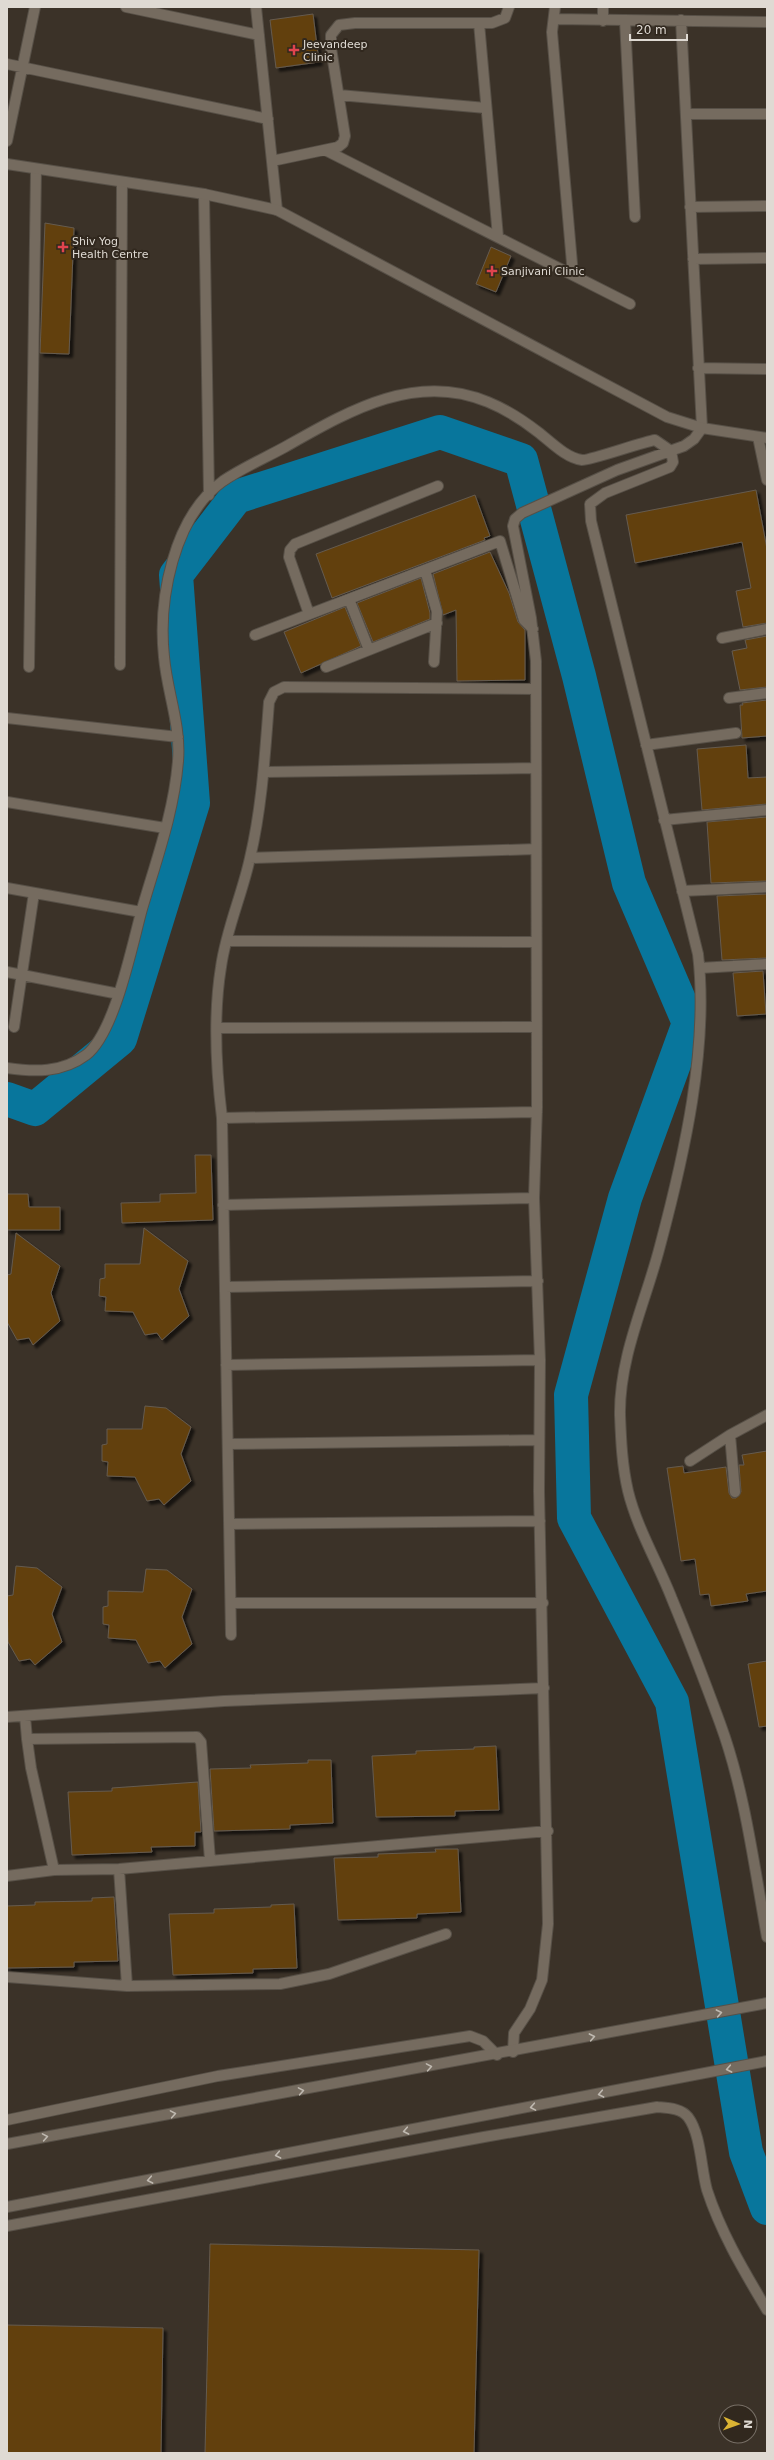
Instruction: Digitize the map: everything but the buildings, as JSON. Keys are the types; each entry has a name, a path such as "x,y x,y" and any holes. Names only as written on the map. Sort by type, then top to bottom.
{"street":[{"path":"7,142 35,7"},
{"path":"126,7 259,35"},
{"path":"256,7 277,210"},
{"path":"272,161 338,147 343,143 345,136 331,48 331,35 339,25 355,23 492,23 505,18 509,7"},
{"path":"555,7 552,32 573,275"},
{"path":"603,21 604,7"},
{"path":"554,19 603,21 681,20 767,22"},
{"path":"513,2052 514,2033 530,2009 542,1980 548,1924 548,1831 540,1521 540,1360 534,1198 537,1112 536,689 533,629 513,526 515,520 522,513 617,470 671,451 694,439 702,428 681,20"},
{"path":"625,21 635,217"},
{"path":"479,23 498,237"},
{"path":"7,64 268,119"},
{"path":"338,95 486,108"},
{"path":"686,114 767,114"},
{"path":"325,150 630,304"},
{"path":"7,164 204,194 277,210 667,417 702,428 762,437 767,480"},
{"path":"29,667 36,169"},
{"path":"120,665 122,182"},
{"path":"204,194 208,495"},
{"path":"690,207 767,206"},
{"path":"693,259 767,258"},
{"path":"698,368 767,369"},
{"path":"7,1068 34,1072 60,1068 87,1055 104,1031 118,994 171,806 178,762 178,737 164,659 162,611 170,571 186,529 200,504 223,481 343,414 402,393 436,391 457,393 488,402 535,430 568,455 584,461 655,440 671,451 673,462 670,467 605,493 590,504 591,521 682,891 700,968 702,987 702,1024 687,1128 660,1246 627,1356 620,1411 621,1453 628,1492 640,1527 672,1598 721,1726 739,1789 767,1937"},
{"path":"309,614 289,557 290,550 295,544 438,486"},
{"path":"255,635 500,541 524,620 533,629"},
{"path":"425,570 438,612 434,662"},
{"path":"349,599 369,650"},
{"path":"326,667 437,623"},
{"path":"722,638 767,629"},
{"path":"232,1635 222,1118 217,1078 217,996 221,966 250,858 265,772 268,702 274,692 284,687 536,689"},
{"path":"729,698 767,693"},
{"path":"7,718 178,737"},
{"path":"646,745 736,733"},
{"path":"265,772 536,768"},
{"path":"7,802 165,828"},
{"path":"664,820 767,810"},
{"path":"250,858 536,849"},
{"path":"682,891 767,887"},
{"path":"7,888 141,912"},
{"path":"14,1027 34,893"},
{"path":"227,941 536,942"},
{"path":"700,968 767,964"},
{"path":"7,972 118,994"},
{"path":"218,1028 536,1026"},
{"path":"222,1118 537,1112"},
{"path":"223,1205 534,1198"},
{"path":"225,1287 538,1281"},
{"path":"226,1365 540,1360"},
{"path":"690,1462 730,1435 767,1415"},
{"path":"730,1435 735,1492"},
{"path":"228,1444 539,1440"},
{"path":"229,1524 540,1521"},
{"path":"231,1603 543,1603"},
{"path":"7,1717 224,1701 544,1688"},
{"path":"26,1716 27,1739 31,1768 54,1870"},
{"path":"27,1739 197,1736 202,1742 210,1860"},
{"path":"7,1876 54,1870 119,1869 548,1831"},
{"path":"119,1869 127,1986"},
{"path":"7,1977 127,1986 280,1984 329,1974 446,1934"},
{"path":"7,2144 497,2055 767,2003"},
{"path":"7,2120 218,2076 470,2036 483,2041 497,2055"},
{"path":"7,2207 572,2100 767,2061"},
{"path":"7,2226 484,2137 657,2107 678,2110 687,2116 695,2128 707,2189 719,2222 738,2260 767,2310"}],"waterway":[{"path":"7,1099 35,1109 120,1039 193,803 176,575 236,497 440,432 521,460 579,676 629,883 689,1023 625,1198 571,1395 574,1518 672,1702 746,2152 767,2208"}],"place":[{"name":"Jeevandeep Clinic","path":"294,50"},
{"name":"Shiv Yog Health Centre","path":"63,247"},
{"name":"Sanjivani Clinic","path":"492,271"}]}
